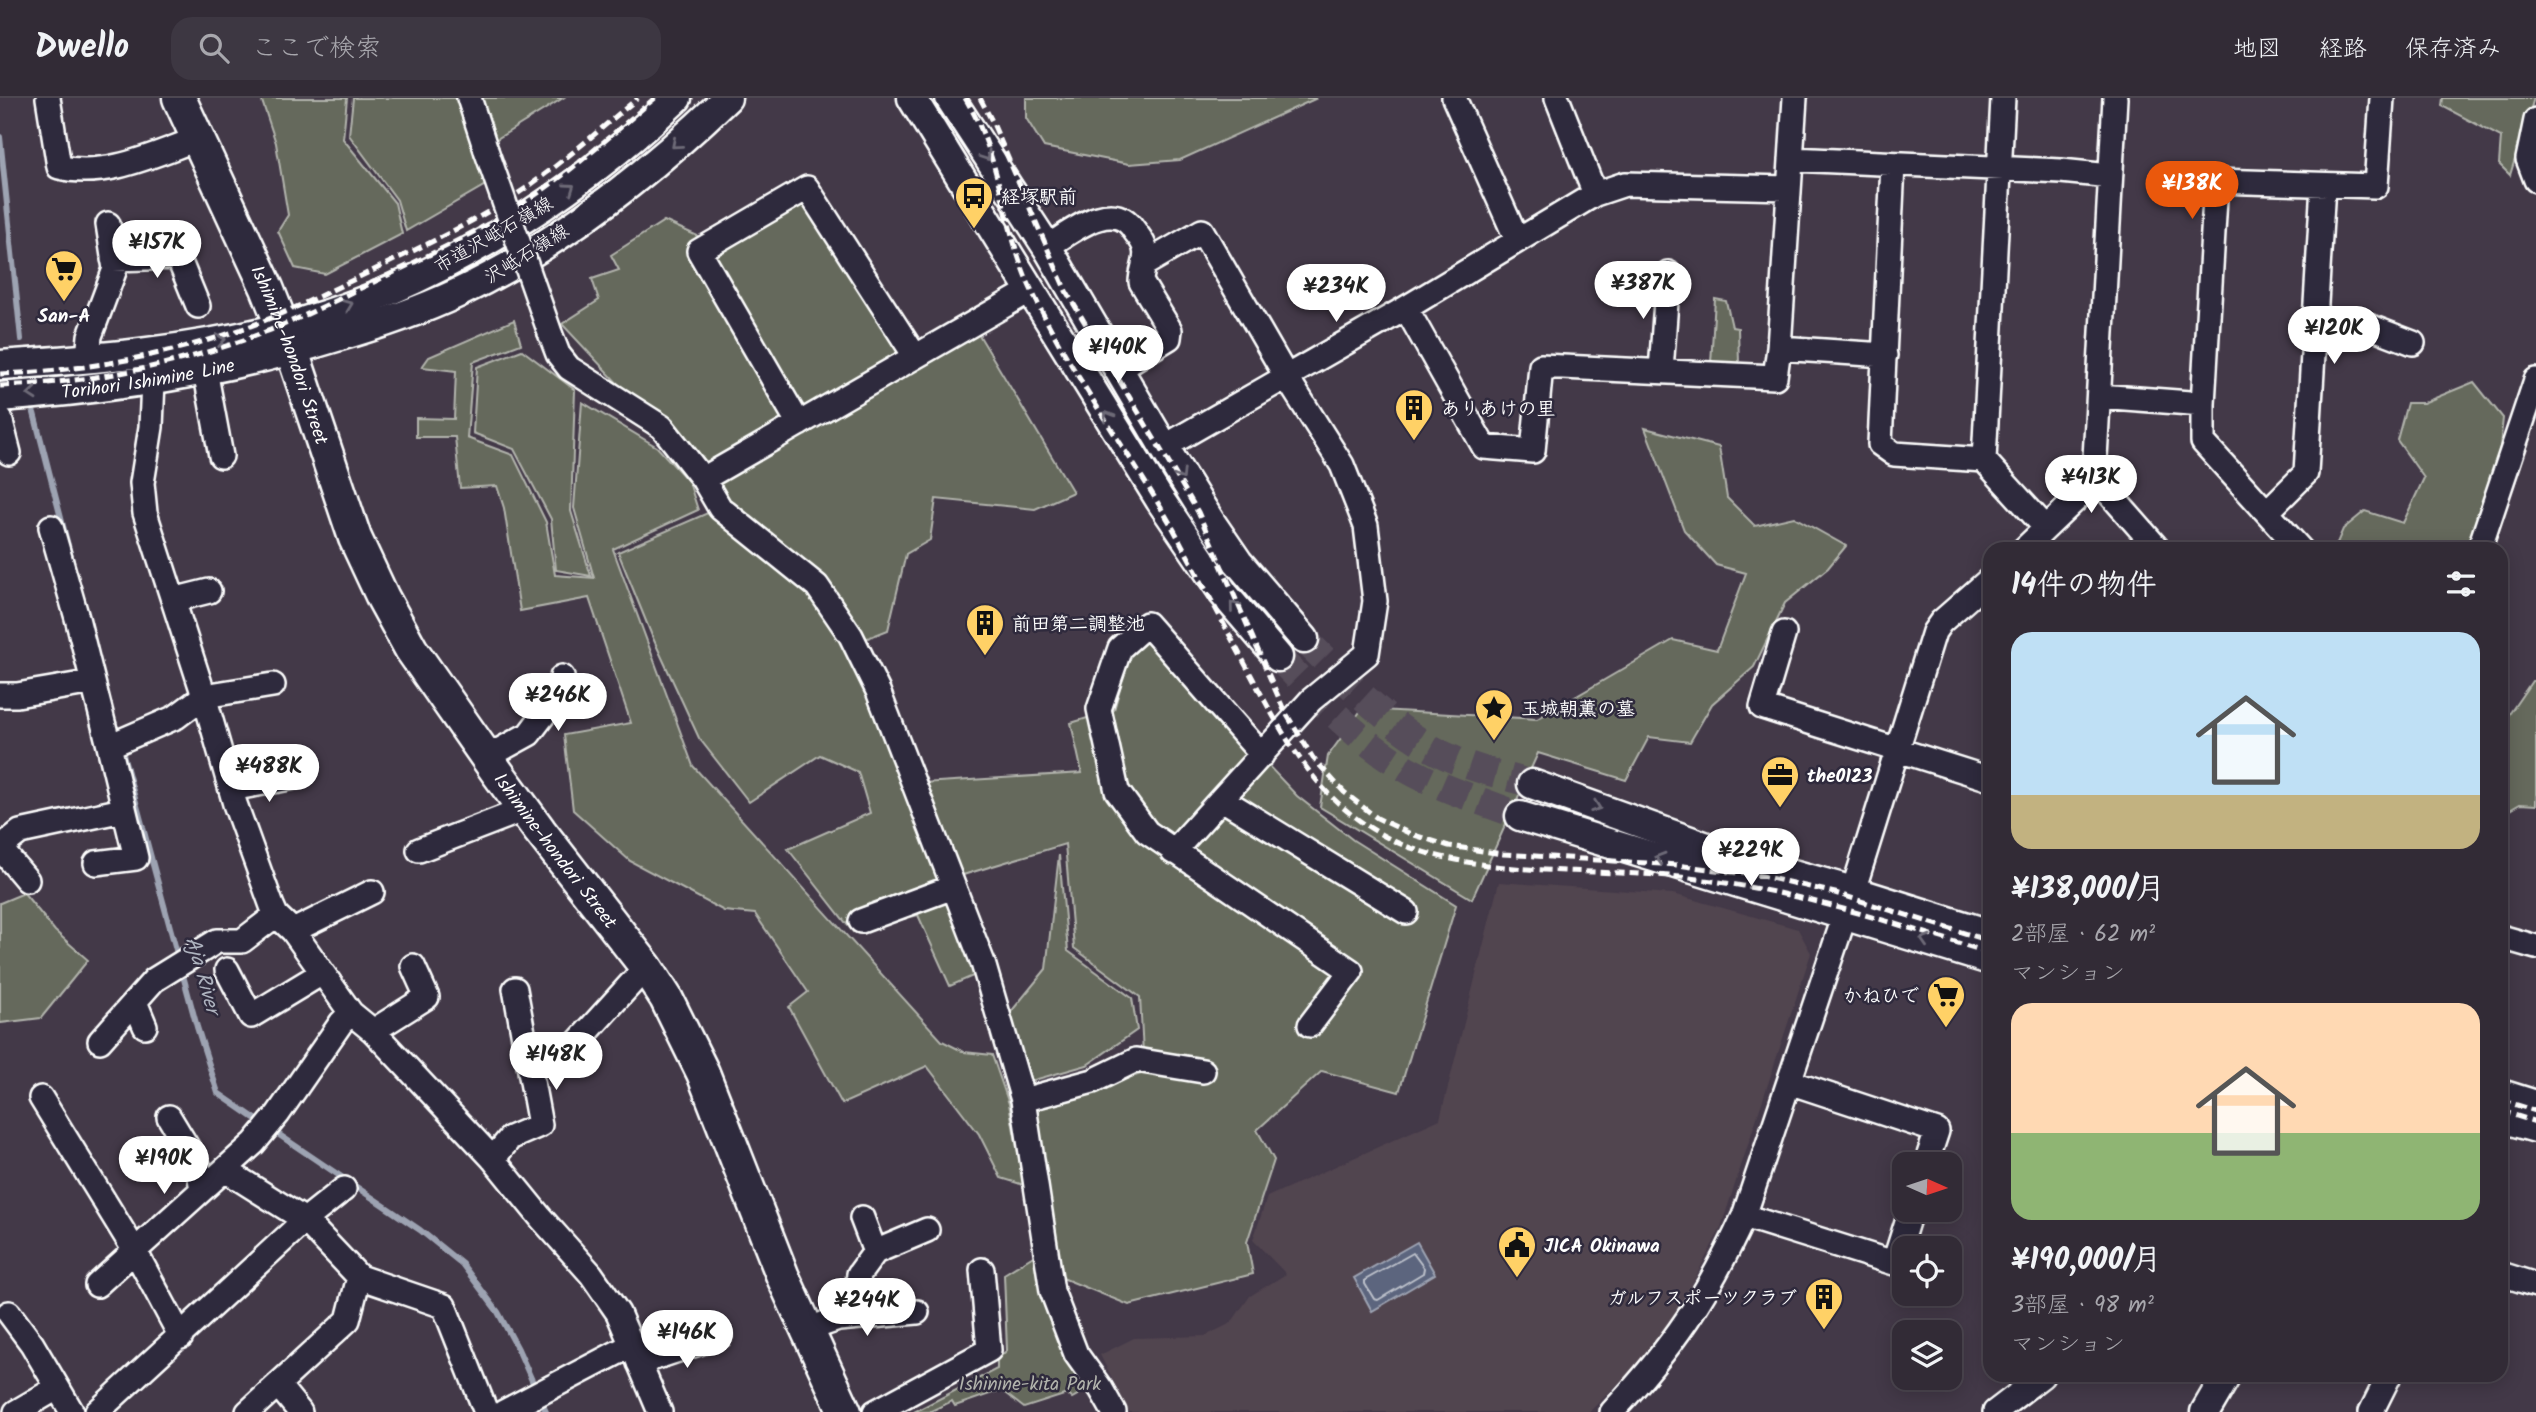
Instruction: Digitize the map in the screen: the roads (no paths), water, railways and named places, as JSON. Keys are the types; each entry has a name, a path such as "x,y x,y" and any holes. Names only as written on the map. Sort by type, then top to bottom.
{"main road":[{"name":"Ishimine-hondori Street","path":"180,98 288,339 355,538 383,598 411,649 540,831 646,967 676,1015 703,1073 783,1277 845,1412"}],"street":[{"path":"48,98 59,167 72,170 116,166 197,139"},
{"path":"469,98 558,354 569,368 662,427 703,479 720,508 817,586 851,636 878,691 983,963 1023,1100 1052,1291 1076,1354 1114,1412"},
{"name":"市道沢岻石嶺線","path":"288,339 324,315 380,293 503,232 583,179 677,98"},
{"name":"沢岻石嶺線","path":"288,339 430,306 503,269 617,192 727,98"},
{"path":"912,98 1193,550 1224,594 1278,657"},
{"path":"950,98 1047,247 1164,447 1238,562 1304,639"},
{"path":"1454,98 1517,240"},
{"path":"1557,98 1595,194"},
{"path":"1406,308 1484,447 1533,451 1541,366 1775,377 1780,348 1796,98"},
{"path":"1984,460 2003,98"},
{"path":"2031,542 2090,486 2094,476 2115,98"},
{"path":"2294,542 2203,442 2216,181 2376,186 2382,98"},
{"path":"2536,120 2528,159 2536,180"},
{"path":"1791,159 2109,176"},
{"path":"1894,164 1880,444 1894,454 1984,460 2045,527"},
{"path":"1164,447 1406,308 1595,194 1625,184 1789,188"},
{"path":"2267,512 2306,473 2323,186"},
{"path":"799,424 699,251 807,188 915,356"},
{"path":"1047,247 1098,216 1118,216 1130,223 1145,246 1141,282 1170,330 1169,338 1118,369"},
{"path":"88,358 90,335 115,269 107,224"},
{"path":"1145,264 1202,231 1342,465 1366,526 1375,601 1367,654 1311,700 1173,852"},
{"path":"113,259 174,247 198,306"},
{"path":"1661,371 1668,273"},
{"path":"703,479 1031,290"},
{"path":"2315,324 2366,325 2413,343"},
{"name":"Torihori Ishimine Line","path":"0,365 288,339"},
{"name":"Torihori Ishimine Line","path":"0,397 153,381 205,370 288,339"},
{"path":"1780,348 1885,355"},
{"path":"205,370 221,456"},
{"path":"2482,542 2536,380"},
{"path":"153,381 151,427 142,483 145,513 204,696 234,804 276,915 293,931 351,1013 373,1031 493,1159 591,1275 618,1313 660,1412"},
{"path":"2099,396 2203,404"},
{"path":"0,418 9,453"},
{"path":"2094,476 2152,542"},
{"path":"51,527 90,633 93,682 136,858 96,863"},
{"path":"1612,1412 1654,1367 1694,1313 1744,1216 1849,903 1934,632 1941,622 1983,585"},
{"path":"173,600 208,591"},
{"path":"1262,755 1147,624 1120,648 1099,709 1117,791 1147,832 1351,971 1310,1025"},
{"path":"1784,633 1762,706 1983,777"},
{"path":"487,757 529,734 548,709 566,705 562,677"},
{"path":"0,695 17,695 93,682"},
{"path":"109,746 176,717 204,696 273,685"},
{"path":"231,789 300,776"},
{"path":"1532,784 1743,860 1983,957"},
{"path":"1222,799 1406,912"},
{"path":"26,880 0,848 20,832 123,810"},
{"path":"419,850 510,815"},
{"path":"1520,816 1849,903 1983,932"},
{"path":"861,921 953,887"},
{"path":"293,931 372,892"},
{"path":"100,1041 154,980 217,940 242,941 276,915"},
{"path":"2508,939 2536,947"},
{"path":"373,1031 427,997 413,966"},
{"path":"527,1054 566,1055 646,967"},
{"path":"227,970 251,1016 322,973"},
{"path":"493,1159 510,1138 540,1125 515,989"},
{"path":"135,1002 145,1026"},
{"path":"97,1285 261,1135 341,1023 351,1013"},
{"path":"1023,1100 1093,1081 1136,1060 1203,1071"},
{"path":"1789,1082 1937,1130 1930,1152"},
{"path":"2508,1096 2536,1105"},
{"path":"41,1098 135,1251 181,1336"},
{"path":"169,1117 198,1165 202,1190"},
{"path":"2508,1120 2536,1128"},
{"path":"225,1170 305,1220 359,1277 444,1306 485,1412"},
{"path":"97,1412 305,1220 344,1189"},
{"path":"1744,1216 1894,1263 1908,1222"},
{"path":"862,1218 875,1252"},
{"path":"854,1317 859,1274 875,1252 927,1230"},
{"path":"876,1412 989,1350 982,1270"},
{"path":"248,1412 348,1320 359,1277"},
{"path":"2508,1277 2536,1285"},
{"path":"806,1330 819,1324 854,1317 918,1312"},
{"path":"9,1314 32,1344 72,1412"},
{"path":"504,1412 550,1388 636,1354 720,1336"},
{"path":"1995,1412 2034,1382"},
{"path":"2204,1412 2222,1382"},
{"path":"2371,1412 2386,1382"},
{"path":"278,1385 300,1412"},
{"path":"16,1412 57,1388"},
{"path":"0,1400 7,1412"}],"water":[{"path":"1417,1242 1435,1274 1372,1311 1354,1278"}],"waterway":[{"name":"Aja River","path":"0,137 21,339"},
{"name":"Aja River","path":"34,413 72,561"},
{"name":"Aja River","path":"114,721 197,1027 218,1093 263,1124"},
{"name":"Aja River","path":"272,1130 420,1230 462,1264 498,1312 546,1412"}],"tunnel":[{"path":"1304,639 1378,710 1419,741 1465,764 1532,784"},
{"path":"1278,657 1342,721 1395,762 1440,785 1520,816"}],"railway":[{"path":"0,374 93,366 155,354 215,338 278,315 433,241 508,200 555,167 638,98"},
{"path":"0,386 68,381 168,363 233,344 293,321 433,253 508,212 560,178 655,98"},
{"path":"965,98 986,142 1027,280 1059,344 1174,530 1287,739 1313,776 1346,810 1385,837 1446,858 1512,868 1647,874 1720,882 1798,897 1983,951"},
{"path":"980,98 1066,291 1198,512 1284,710 1313,758 1344,792 1377,818 1411,834 1449,846 1503,854 1677,865 1762,876 1835,893 1983,939"},
{"path":"2508,1102 2536,1111"},
{"path":"2508,1113 2536,1122"}],"place":[{"name":"経塚駅前","path":"974,230"},
{"name":"San-A","path":"64,303"},
{"name":"ありあけの里","path":"1414,442"},
{"name":"前田第二調整池","path":"985,657"},
{"name":"玉城朝薫の墓","path":"1494,742"},
{"name":"the0123","path":"1780,809"},
{"name":"かねひで","path":"1946,1029"},
{"name":"JICA Okinawa","path":"1517,1279"},
{"name":"ガルフスポーツクラブ","path":"1824,1331"}],"park label":[{"name":"Ishinine-kita Park","path":"1030,1383"}]}
